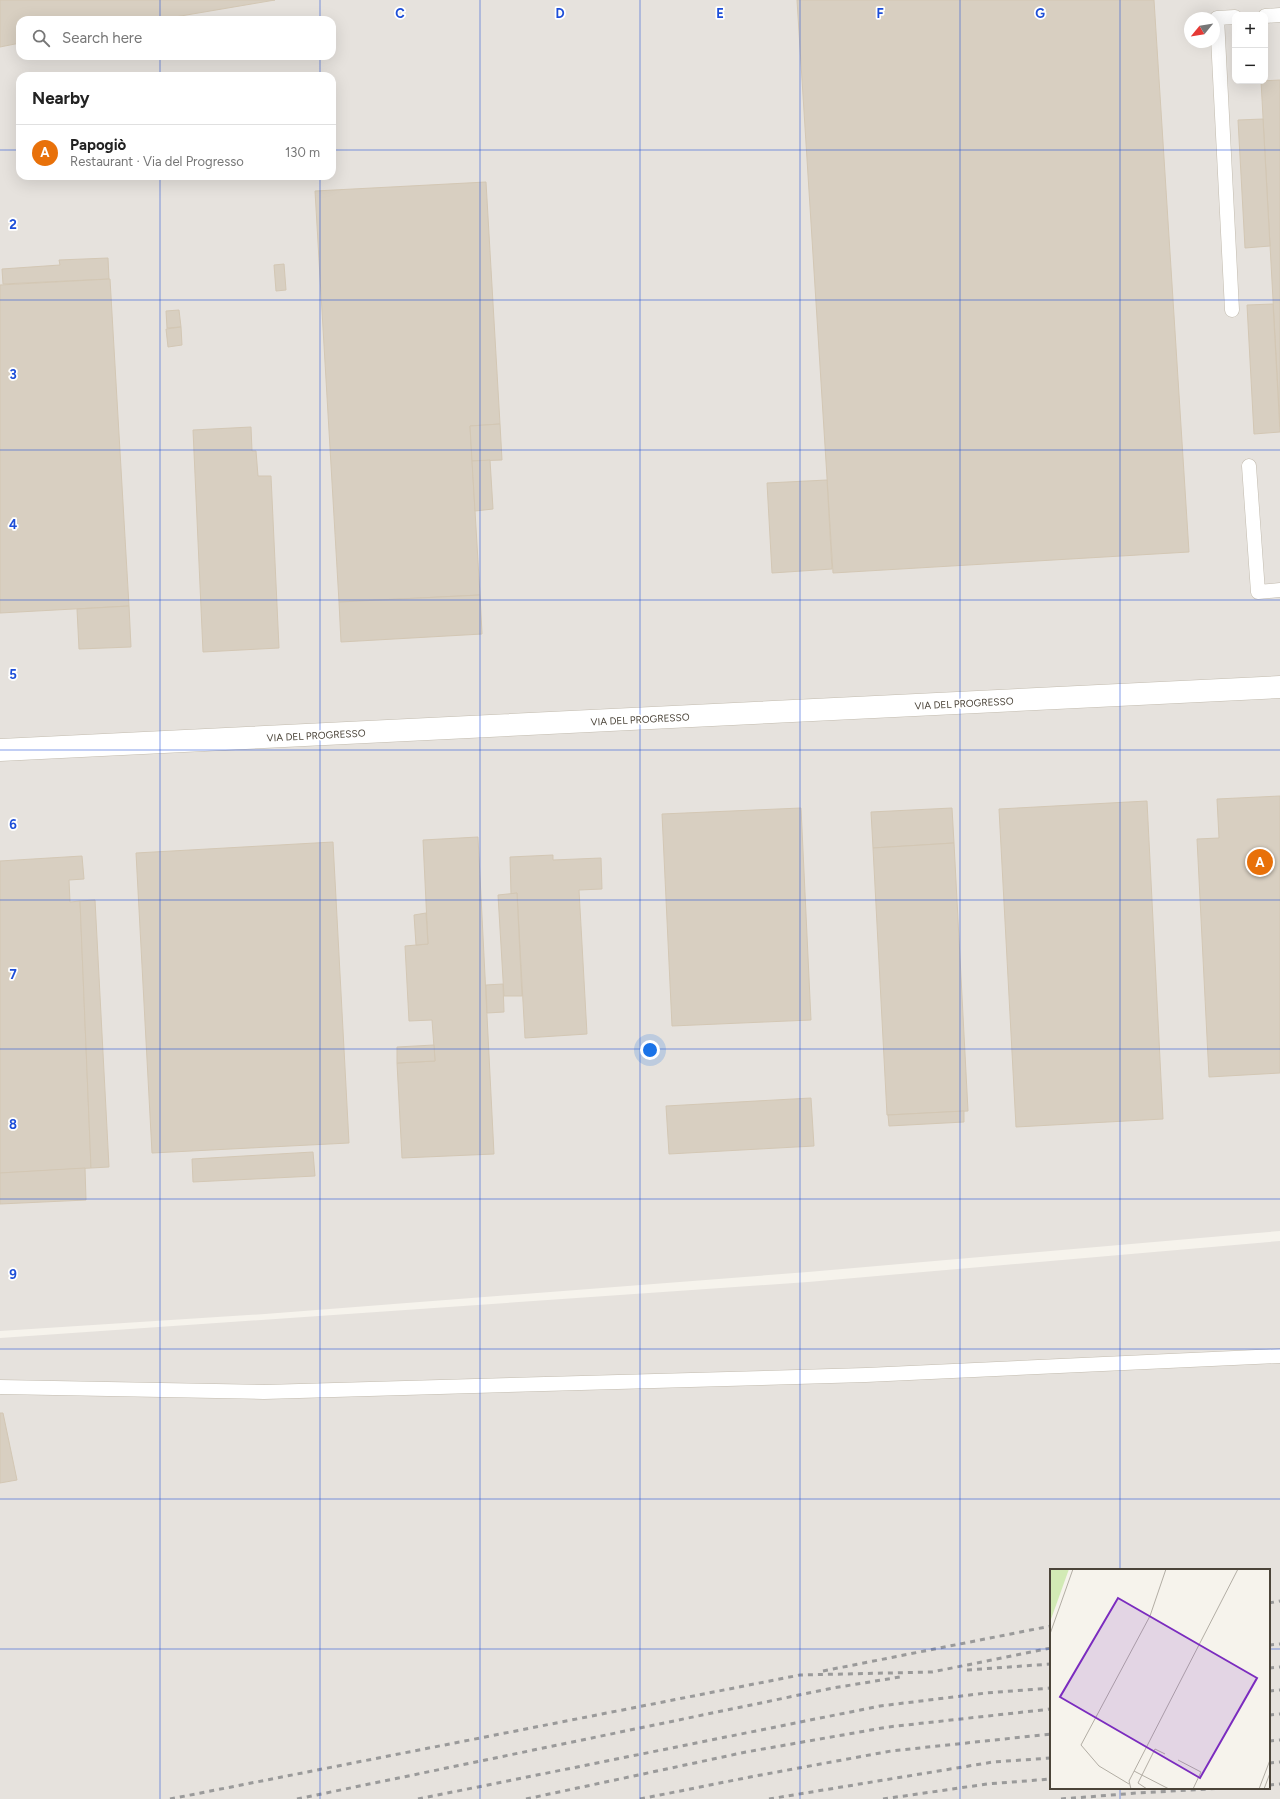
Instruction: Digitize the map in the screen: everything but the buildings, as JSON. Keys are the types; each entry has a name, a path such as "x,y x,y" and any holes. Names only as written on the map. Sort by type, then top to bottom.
{"street":[{"name":"VIA DEL PROGRESSO","path":"0,750 1280,687"}],"lane":[{"path":"1268,16 1280,15"},
{"path":"1232,17 1217,18 1232,310"},
{"path":"1250,466 1258,592 1280,590"},
{"path":"0,1387 264,1392 866,1375 1280,1356"}],"shaded area":[{"path":"0,0 1280,0 1280,1231 808,1272 265,1314 0,1331"},
{"path":"1280,1241 1280,1799 0,1799 0,1338 808,1282"}],"railway":[{"path":"1270,1603 1280,1601"},
{"path":"823,1671 1050,1626"},
{"path":"1270,1645 1280,1644"},
{"path":"170,1799 800,1675 932,1672 1050,1648"},
{"path":"967,1670 1050,1664"},
{"path":"1270,1668 1280,1667"},
{"path":"297,1799 833,1688 900,1677"},
{"path":"418,1799 880,1706 986,1693 1050,1688"},
{"path":"1270,1691 1280,1690"},
{"path":"526,1799 746,1752 888,1727 1050,1709"},
{"path":"1270,1715 1280,1714"},
{"path":"640,1799 891,1751 1050,1734"},
{"path":"1270,1741 1280,1740"},
{"path":"769,1799 993,1762 1050,1758"},
{"path":"1270,1763 1280,1762"},
{"path":"883,1799 987,1784 1050,1779"},
{"path":"1270,1785 1280,1784"},
{"path":"1061,1799 1208,1789"}],"place":[{"name":"Papogiò","path":"1260,862"}]}
